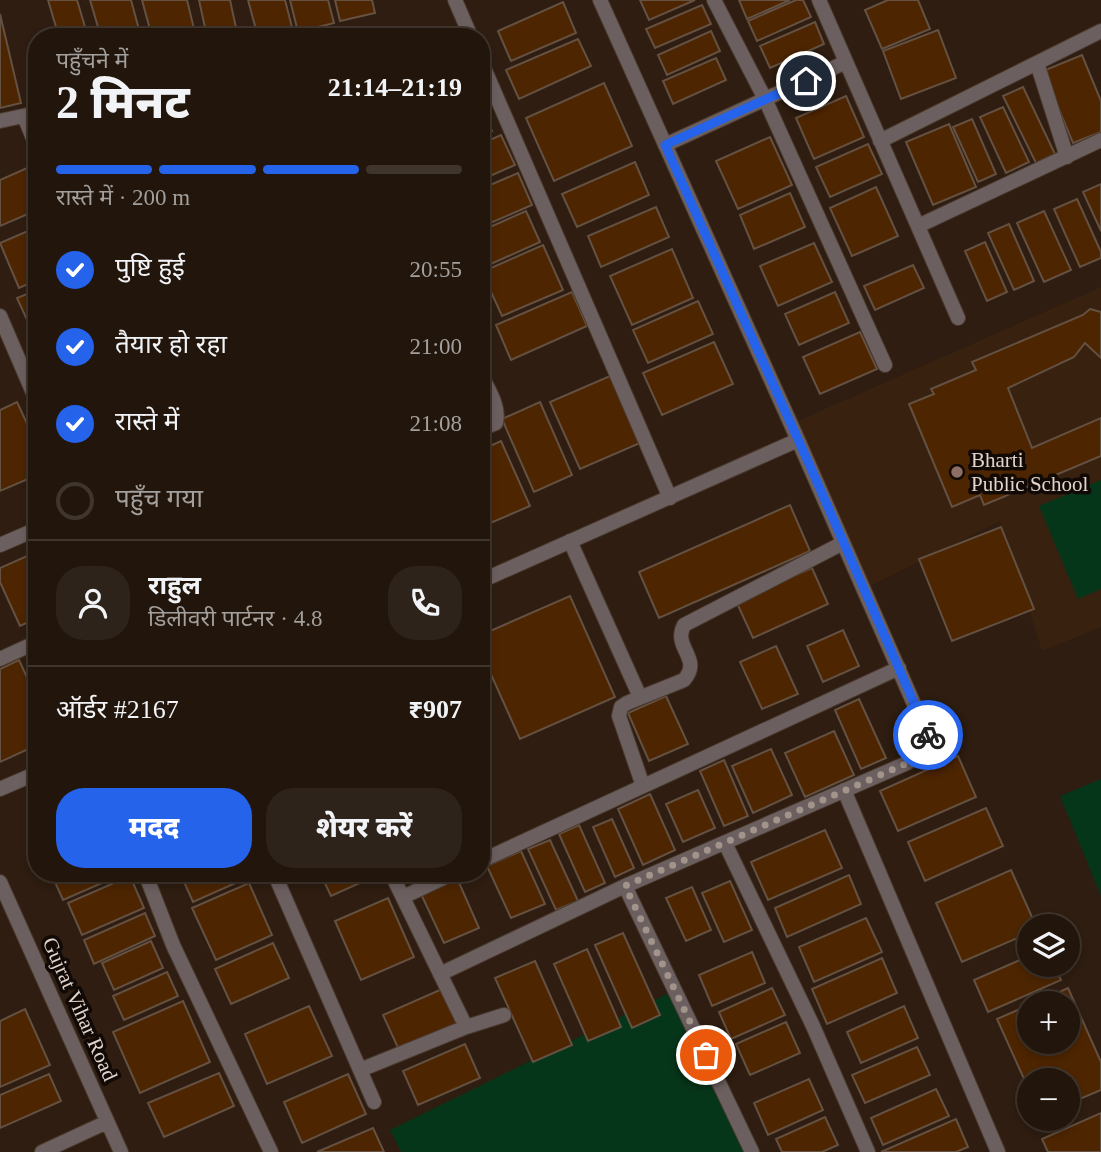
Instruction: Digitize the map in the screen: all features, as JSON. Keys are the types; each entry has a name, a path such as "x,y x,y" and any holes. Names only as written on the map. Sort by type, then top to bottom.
{"street":[{"path":"455,0 467,28"},
{"path":"440,974 625,886 908,763 923,751 928,736 600,0"},
{"path":"713,0 765,99 885,365"},
{"path":"819,0 958,318"},
{"path":"880,141 1101,31"},
{"path":"665,145 846,62"},
{"path":"1037,63 1067,157"},
{"path":"490,82 670,498"},
{"path":"0,121 28,116"},
{"path":"918,226 1101,140"},
{"path":"0,316 28,381"},
{"path":"490,393 498,417 496,423 490,425"},
{"path":"490,576 798,440"},
{"path":"0,545 28,533"},
{"path":"570,541 640,698"},
{"path":"643,786 619,716 621,707 626,702 684,680 691,672 691,664 680,633 684,625 843,542"},
{"path":"0,659 28,646"},
{"path":"490,857 899,668"},
{"path":"0,789 28,777"},
{"path":"844,790 998,1152"},
{"path":"725,844 813,1026 868,1152"},
{"name":"Gujrat Vihar Road","path":"0,882 121,1152"},
{"path":"148,882 173,945 271,1152"},
{"path":"278,882 374,1102"},
{"path":"396,882 466,1027"},
{"path":"403,897 435,882"},
{"path":"625,886 751,1152"},
{"path":"360,1070 466,1027 504,1015"},
{"path":"42,1152 107,1122"}],"shaded area":[{"name":"Bharti Public School","path":"1101,287 1101,627 1042,651 1000,521 864,589 793,423"}],"green space":[{"path":"1101,480 1101,589 1078,599 1039,506"},
{"path":"1101,779 1101,896 1060,796"},
{"path":"673,991 746,1152 401,1152 390,1130"}],"building":[{"path":"48,0 77,0 85,28 56,28"},
{"path":"90,0 131,0 139,28 98,28"},
{"path":"142,0 187,0 194,28 150,28"},
{"path":"199,0 230,0 236,28 205,28"},
{"path":"248,0 285,0 292,28 256,28"},
{"path":"290,0 328,0 334,23 314,28 297,28"},
{"path":"335,0 372,0 375,13 340,21"},
{"path":"640,0 695,0 649,20"},
{"path":"739,0 790,0 747,19"},
{"path":"796,0 803,0 811,17 757,41 748,21"},
{"path":"888,0 918,0 930,29 882,49 865,10"},
{"path":"563,2 576,33 511,61 498,31"},
{"path":"702,5 711,24 655,48 646,29"},
{"path":"0,14 21,103 0,108"},
{"path":"815,22 824,44 770,68 760,46"},
{"path":"938,30 956,78 901,99 883,51"},
{"path":"711,31 720,51 667,75 658,55"},
{"path":"578,39 591,66 519,99 506,70"},
{"path":"1082,55 1101,101 1101,132 1073,143 1043,71"},
{"path":"716,58 726,80 673,104 663,81"},
{"path":"604,83 632,146 554,181 526,118"},
{"path":"1023,87 1055,154 1036,163 1003,96"},
{"path":"846,96 864,137 814,159 796,118"},
{"path":"1003,107 1029,162 1006,173 980,117"},
{"path":"972,119 996,174 978,182 953,127"},
{"path":"949,124 976,187 933,205 906,142"},
{"path":"501,135 515,165 490,176 490,140"},
{"path":"770,137 792,185 738,209 716,161"},
{"path":"868,144 882,174 830,197 816,167"},
{"path":"635,162 649,195 577,227 562,194"},
{"path":"27,168 28,170 28,214 0,226 0,180"},
{"path":"518,173 532,205 490,223 490,185"},
{"path":"1101,184 1101,231 1083,192"},
{"path":"876,187 898,236 852,256 830,208"},
{"path":"790,193 805,227 754,249 740,215"},
{"path":"1077,199 1101,252 1101,258 1080,267 1054,209"},
{"path":"656,207 669,237 601,267 588,236"},
{"path":"526,211 540,242 490,264 490,227"},
{"path":"1044,211 1071,270 1044,282 1017,223"},
{"path":"1009,224 1034,281 1014,290 988,233"},
{"path":"28,231 28,284 19,288 0,243"},
{"path":"985,242 1007,292 987,301 965,251"},
{"path":"814,243 832,282 778,306 760,266"},
{"path":"543,245 563,290 502,316 490,290 490,268"},
{"path":"672,249 693,298 632,325 610,276"},
{"path":"913,265 924,288 875,310 864,286"},
{"path":"572,292 587,326 511,360 496,325"},
{"path":"835,292 849,323 799,345 785,314"},
{"path":"28,294 28,322 17,298"},
{"path":"698,301 713,334 648,363 633,330"},
{"path":"1090,309 1101,312 1101,358 1085,343 1074,357 1008,388 1032,448 1101,418 1101,456 984,505 980,495 952,507 909,404 934,394 931,389 976,370 972,362 1083,315"},
{"path":"860,332 877,369 820,394 803,357"},
{"path":"714,342 733,384 662,415 643,373"},
{"path":"610,376 640,443 580,469 550,402"},
{"path":"17,402 28,426 28,479 0,491 0,410"},
{"path":"540,402 572,475 534,492 502,419"},
{"path":"501,441 530,506 490,523 490,446"},
{"path":"790,505 810,551 659,618 639,572"},
{"path":"1001,527 1034,609 952,641 919,559"},
{"path":"27,556 28,558 28,622 20,626 0,582 0,568"},
{"path":"812,568 828,604 753,638 736,601"},
{"path":"570,596 615,697 520,739 490,672 490,631"},
{"path":"843,630 859,666 823,682 807,646"},
{"path":"776,646 798,694 762,709 740,662"},
{"path":"19,660 28,680 28,749 0,762 0,669"},
{"path":"666,696 688,744 649,761 628,713"},
{"path":"859,699 886,758 861,769 835,710"},
{"path":"834,731 854,775 805,797 785,753"},
{"path":"771,749 792,795 753,813 732,766"},
{"path":"958,756 976,797 898,831 880,791"},
{"path":"724,760 748,816 724,826 700,771"},
{"path":"698,790 715,828 683,842 666,804"},
{"path":"650,794 675,850 643,865 618,809"},
{"path":"986,808 1003,846 925,881 908,842"},
{"path":"612,819 634,868 615,877 593,827"},
{"path":"579,825 605,883 585,892 559,834"},
{"path":"825,830 842,868 768,900 751,862"},
{"path":"550,840 578,901 556,910 528,849"},
{"path":"521,851 545,904 511,918 490,872 490,865"},
{"path":"1011,870 1031,914 1017,914 1017,938 962,962 936,903"},
{"path":"849,875 861,904 787,937 775,908"},
{"path":"730,881 752,930 724,942 702,893"},
{"path":"55,882 105,882 63,900"},
{"path":"116,882 133,882 144,908 82,935 68,903"},
{"path":"184,882 238,882 193,902"},
{"path":"324,882 362,882 331,896"},
{"path":"448,882 459,882 479,928 444,943 421,894"},
{"path":"249,883 272,935 216,960 192,908"},
{"path":"692,887 711,930 686,941 666,898"},
{"path":"388,898 414,957 361,980 335,921"},
{"path":"145,913 155,936 94,964 84,940"},
{"path":"866,918 882,952 814,982 799,947"},
{"path":"623,933 660,1015 632,1028 595,945"},
{"path":"151,941 163,968 114,990 102,963"},
{"path":"273,943 289,978 231,1004 215,969"},
{"path":"587,949 621,1027 588,1041 554,964"},
{"path":"752,952 765,983 712,1006 699,975"},
{"path":"882,958 897,993 827,1024 812,989"},
{"path":"535,961 572,1045 533,1062 495,978"},
{"path":"1017,961 1017,977 1060,977 1061,980 1036,991 1017,991 1017,999 988,1012 974,980"},
{"path":"167,972 178,996 124,1020 113,996"},
{"path":"772,988 785,1015 731,1039 719,1012"},
{"path":"442,989 458,1024 399,1050 383,1015"},
{"path":"183,1001 210,1062 140,1093 113,1032"},
{"path":"309,1006 332,1056 267,1084 245,1034"},
{"path":"904,1006 918,1038 861,1063 847,1032"},
{"path":"25,1009 50,1065 0,1087 0,1021"},
{"path":"1017,1010 1017,1054 1080,1054 1080,1015 1101,1062 1101,1090 1080,1099 1080,1068 1019,1068 997,1019"},
{"path":"786,1022 800,1053 750,1075 736,1044"},
{"path":"465,1044 480,1078 418,1105 403,1071"},
{"path":"917,1047 930,1075 865,1103 852,1075"},
{"path":"219,1073 234,1106 164,1137 148,1103"},
{"path":"49,1074 61,1101 0,1128 0,1095"},
{"path":"348,1074 366,1114 302,1143 284,1102"},
{"path":"809,1079 823,1110 768,1135 754,1103"},
{"path":"936,1089 949,1116 883,1145 871,1118"},
{"path":"1101,1113 1101,1152 1048,1152 1042,1139 1060,1131 1080,1131 1080,1122"},
{"path":"825,1117 838,1145 822,1152 782,1152 776,1139"},
{"path":"956,1119 968,1147 956,1152 881,1152"},
{"path":"373,1128 384,1152 317,1152"}],"way so far":[{"path":"706,1055 625,886 908,763 923,751 928,735"}],"place":[{"name":"Bharti Public School","path":"957,472"}],"route":[{"path":"806,81 665,145 928,735"}]}
